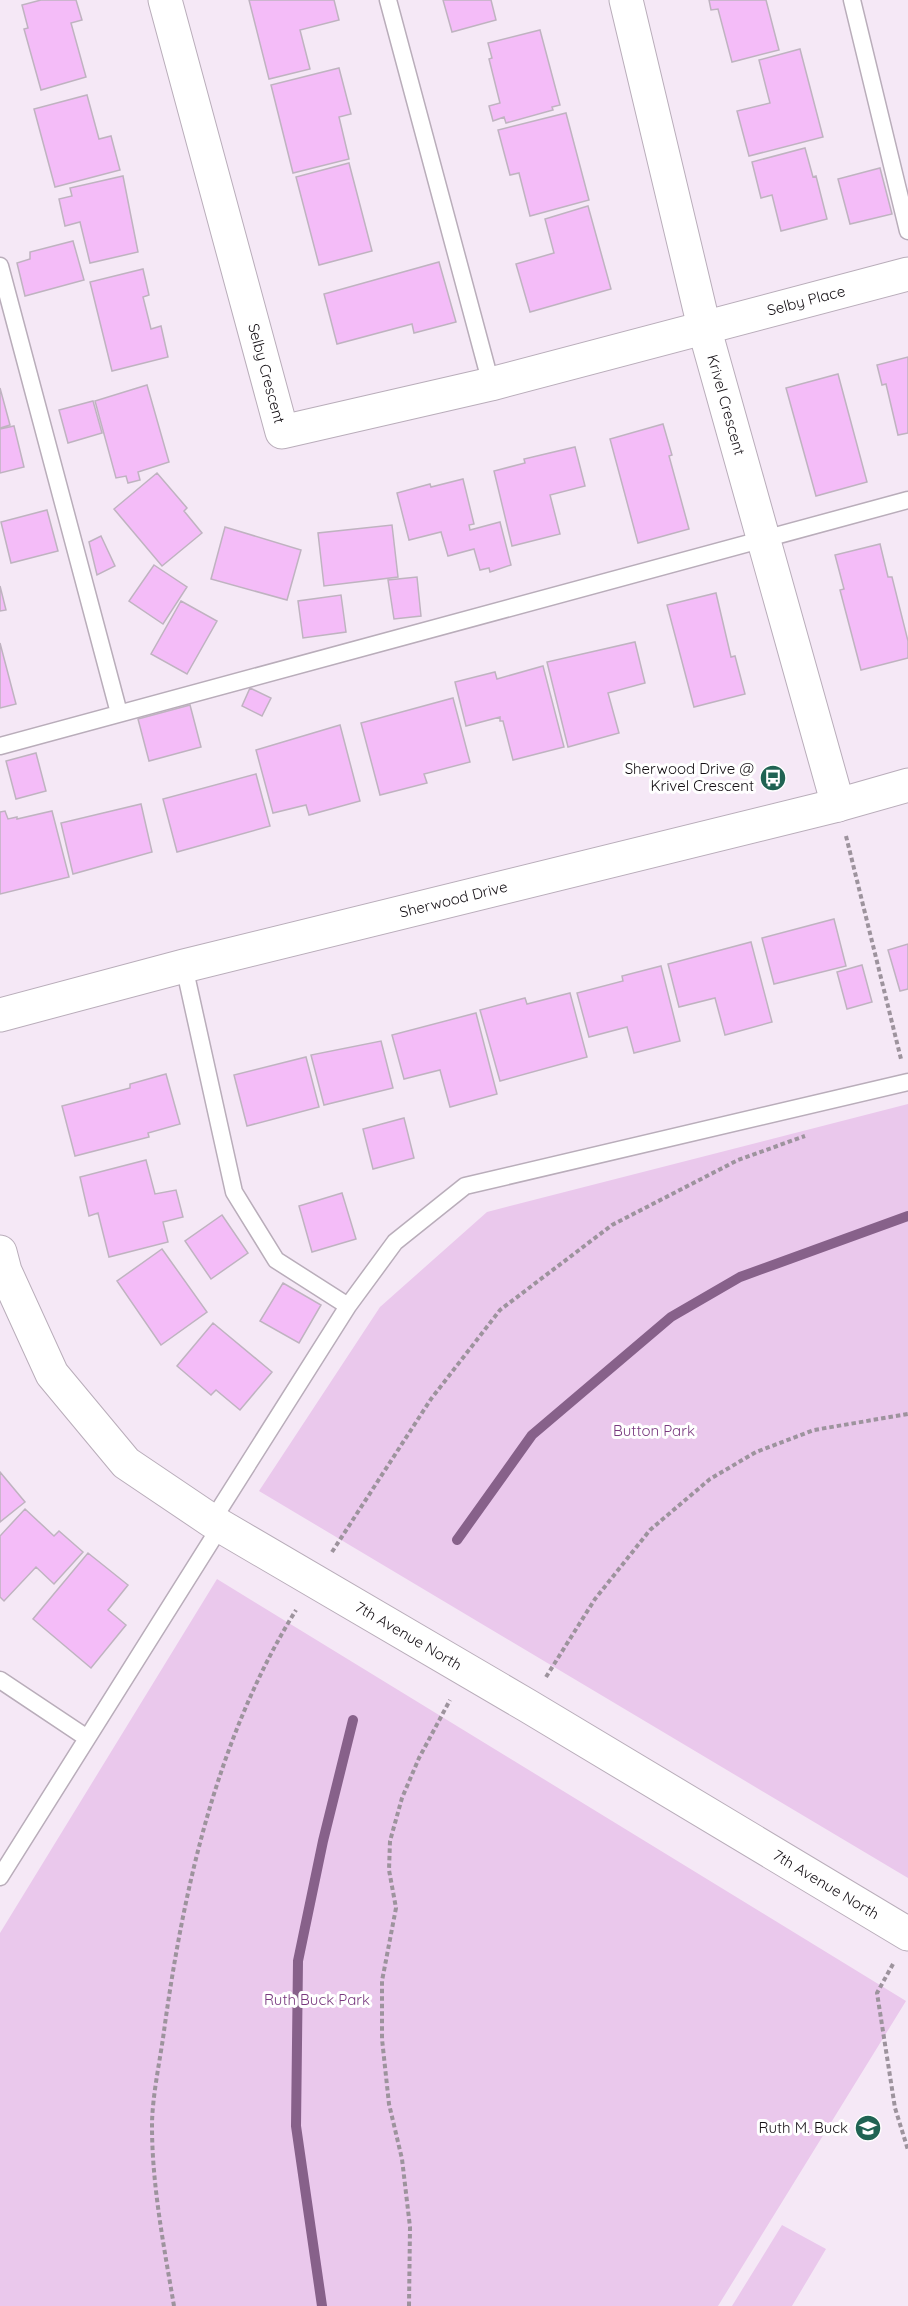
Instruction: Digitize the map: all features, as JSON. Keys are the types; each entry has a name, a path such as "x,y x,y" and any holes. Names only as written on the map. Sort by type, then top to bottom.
{"street":[{"name":"Selby Crescent","path":"165,0 282,432 491,384 704,327"},
{"name":"Krivel Crescent","path":"626,0 704,327 838,805"},
{"name":"Selby Place","path":"704,327 908,274"},
{"name":"Sherwood Drive","path":"0,1016 184,966 838,805 908,785"},
{"name":"7th Avenue North","path":"0,1252 5,1271 52,1374 126,1463 216,1524 528,1706 903,1946"}],"lane":[{"path":"388,0 491,384"},
{"path":"852,0 908,231"},
{"path":"0,266 119,713"},
{"path":"0,746 908,500"},
{"path":"184,966 234,1192 276,1260 348,1306"},
{"path":"0,1877 87,1738 348,1306 395,1242 465,1186 907,1082"},
{"path":"0,1680 87,1738"}],"path":[{"path":"838,805 907,1082"},
{"path":"174,2306 159,2227 152,2125 171,1980 185,1902 222,1769 249,1698 278,1642 353,1517 431,1399 500,1310 612,1225 738,1160 810,1134"},
{"path":"528,1706 595,1599 650,1530 710,1479 756,1452 814,1430 908,1414"},
{"path":"409,2306 410,2227 402,2158 389,2104 382,2039 382,1981 396,1908 390,1870 390,1841 402,1798 419,1758 466,1670"},
{"path":"903,1946 876,1993 895,2108 908,2150"}],"green space":[{"name":"Button Park","path":"908,1104 908,1878 259,1491 380,1307 487,1212"},
{"name":"Ruth Buck Park","path":"217,1579 906,2001 718,2306 0,2306 0,1933"},
{"path":"782,2225 826,2249 792,2306 732,2306"}],"building":[{"path":"41,0 76,0 82,20 71,23 86,77 41,90 24,29 28,28 22,5"},
{"path":"249,0 334,0 339,20 300,30 310,69 269,79"},
{"path":"443,0 491,0 496,20 452,32"},
{"path":"709,0 766,0 779,50 732,62 718,9 711,10"},
{"path":"540,30 560,105 552,107 553,110 506,123 504,117 493,121 489,106 500,103 489,59 492,58 488,43"},
{"path":"800,49 823,137 749,156 737,111 770,103 759,60"},
{"path":"339,68 351,114 339,117 349,159 293,173 271,85"},
{"path":"87,95 99,139 111,136 120,170 55,187 34,109"},
{"path":"566,113 589,200 530,216 519,173 510,175 498,130"},
{"path":"805,148 813,177 816,176 827,219 781,231 772,195 761,198 752,162"},
{"path":"349,163 372,251 319,265 296,177"},
{"path":"880,168 892,214 850,224 838,179"},
{"path":"123,176 138,252 90,263 80,222 65,226 59,199 72,196 70,188"},
{"path":"588,206 611,289 530,312 516,264 554,253 545,219"},
{"path":"73,241 84,280 25,296 17,263 30,259 30,252"},
{"path":"439,262 456,322 414,333 412,324 337,344 324,294"},
{"path":"143,269 149,295 143,297 151,329 161,326 168,357 112,371 90,282"},
{"path":"908,357 908,433 898,435 886,384 882,385 877,365"},
{"path":"838,374 867,482 816,496 786,388"},
{"path":"147,385 169,462 138,472 140,480 128,483 126,476 116,478 95,401"},
{"path":"0,388 10,425 0,428"},
{"path":"93,401 102,433 68,443 59,410"},
{"path":"663,424 672,455 669,456 689,529 638,543 610,439"},
{"path":"14,426 24,467 0,473 0,429"},
{"path":"575,447 585,486 550,495 560,534 512,546 494,471 525,463 524,459"},
{"path":"157,473 187,508 184,511 202,533 162,566 114,509"},
{"path":"463,479 474,524 469,525 470,530 500,522 511,565 490,572 489,568 480,570 474,549 448,556 441,532 409,540 397,493 430,484 431,487"},
{"path":"47,510 58,551 11,563 1,522"},
{"path":"392,525 398,577 324,586 318,533"},
{"path":"225,527 301,550 287,600 211,579"},
{"path":"101,536 115,566 97,575 89,542"},
{"path":"880,544 888,577 892,577 908,641 908,658 861,670 840,590 844,589 835,555"},
{"path":"154,565 187,587 163,624 129,601"},
{"path":"417,577 421,616 394,619 388,580"},
{"path":"0,586 6,610 0,611"},
{"path":"716,593 731,657 735,656 745,694 694,707 667,605"},
{"path":"341,595 346,632 303,638 298,601"},
{"path":"181,601 217,621 187,674 151,654"},
{"path":"635,642 645,683 608,693 619,733 568,747 547,662"},
{"path":"0,643 16,704 0,708"},
{"path":"543,666 564,747 513,760 500,717 466,726 455,682 495,672 497,679"},
{"path":"250,688 271,698 262,716 242,706"},
{"path":"453,698 470,762 424,774 427,783 380,795 361,723"},
{"path":"190,705 201,747 149,761 138,719"},
{"path":"340,725 360,801 309,815 306,805 273,813 256,750"},
{"path":"36,753 46,791 16,799 6,761"},
{"path":"256,774 270,826 177,852 163,799"},
{"path":"141,804 152,852 73,874 61,823"},
{"path":"5,811 8,819 17,817 17,819 52,811 69,877 0,894 0,812"},
{"path":"834,919 846,966 774,984 762,938"},
{"path":"751,942 772,1022 725,1035 715,998 679,1007 668,964"},
{"path":"908,944 908,989 900,991 888,950"},
{"path":"862,965 872,1002 847,1009 837,972"},
{"path":"661,966 680,1041 634,1053 627,1027 589,1037 577,993 623,981 622,976"},
{"path":"570,993 587,1057 500,1081 480,1010 525,998 527,1004"},
{"path":"476,1013 497,1094 450,1107 440,1070 404,1079 392,1035"},
{"path":"381,1041 393,1088 324,1105 311,1055"},
{"path":"306,1057 319,1107 247,1126 234,1075"},
{"path":"166,1074 180,1124 148,1133 149,1137 75,1156 62,1106 130,1088 130,1084"},
{"path":"404,1118 414,1158 373,1169 363,1129"},
{"path":"146,1160 155,1194 176,1190 183,1217 163,1222 168,1242 109,1257 98,1213 89,1216 80,1177"},
{"path":"342,1193 356,1239 312,1252 299,1206"},
{"path":"222,1215 248,1253 211,1279 185,1241"},
{"path":"162,1249 207,1312 161,1345 117,1281"},
{"path":"283,1283 321,1305 299,1343 260,1321"},
{"path":"213,1323 272,1372 240,1410 216,1390 211,1395 177,1366"},
{"path":"0,1472 25,1502 0,1522"},
{"path":"25,1509 54,1536 59,1531 83,1552 54,1584 36,1567 4,1601 0,1597 0,1536"},
{"path":"88,1553 128,1585 108,1610 126,1625 91,1668 33,1619"}],"waterway":[{"path":"457,1540 532,1435 671,1317 740,1277 908,1216"},
{"path":"322,2306 296,2126 298,1961 323,1841 353,1720"}],"place":[{"name":"Sherwood Drive @ Krivel Crescent","path":"773,778"},
{"name":"Ruth M. Buck","path":"868,2128"}]}
